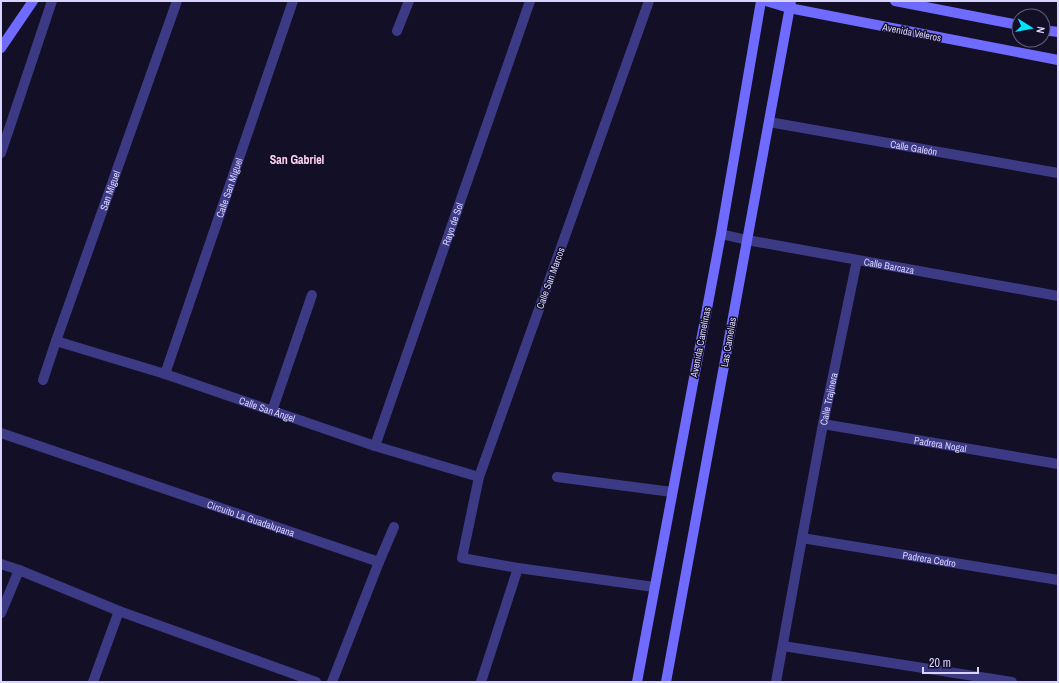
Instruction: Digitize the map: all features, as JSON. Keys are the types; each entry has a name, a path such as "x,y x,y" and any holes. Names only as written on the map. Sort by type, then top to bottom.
{"street":[{"path":"1,48 33,1"},
{"path":"1,154 52,1"},
{"name":"San Miguel","path":"44,380 56,341 177,1"},
{"name":"Calle San Miguel","path":"165,374 293,1"},
{"path":"397,31 408,1"},
{"name":"Rayo de Sol","path":"375,446 530,1"},
{"name":"Calle San Marcos","path":"518,568 462,558 479,477 649,1"},
{"name":"Avenida Camelinas","path":"637,682 762,1"},
{"name":"Avenida Veleros","path":"766,1 1058,60"},
{"path":"895,1 1011,23"},
{"name":"Las Camelias","path":"666,682 790,5"},
{"name":"Calle Galeón","path":"769,122 1058,173"},
{"name":"Calle Barcaza","path":"720,234 1058,296"},
{"name":"Calle Trajinera","path":"776,682 823,424 857,260"},
{"path":"272,411 312,295"},
{"name":"Calle San Ángel","path":"56,341 165,374 375,446 479,477"},
{"name":"Padrera Nogal","path":"823,424 1058,464"},
{"name":"Circuito La Guadalupana","path":"1,433 379,562"},
{"path":"557,477 672,492"},
{"path":"332,682 394,527"},
{"name":"Padrera Cedro","path":"802,538 1058,580"},
{"path":"1,564 19,570 119,612 316,682"},
{"path":"481,682 518,568 654,587"},
{"path":"1,613 19,570"},
{"path":"93,682 119,612"},
{"path":"783,646 1012,682"}],"district":[{"name":"San Gabriel","path":"297,160"}]}
